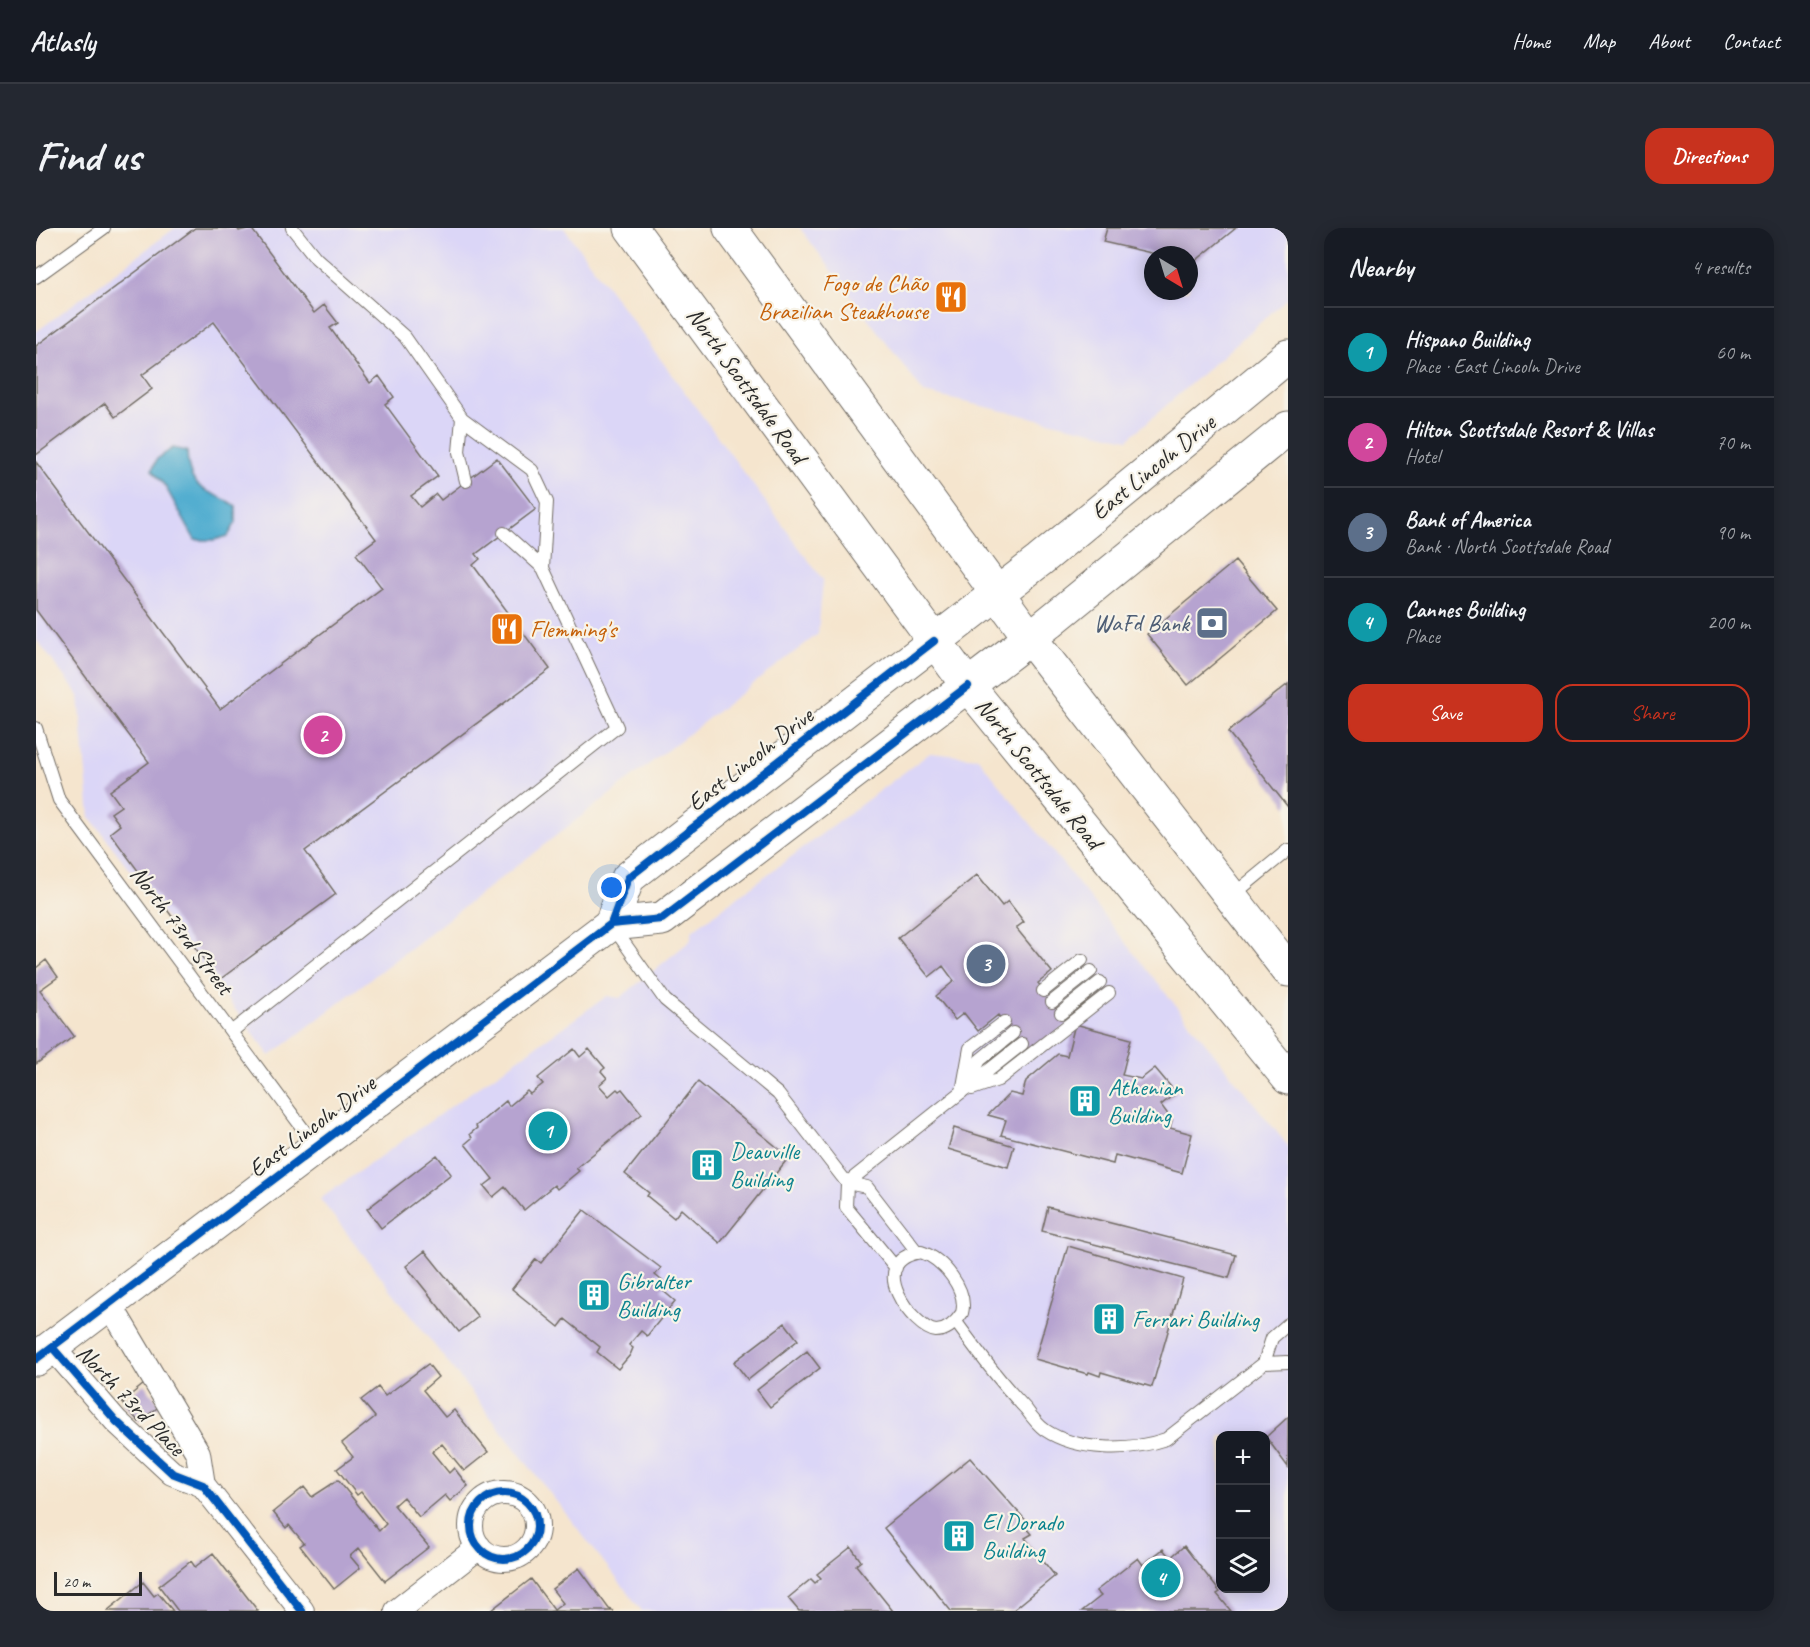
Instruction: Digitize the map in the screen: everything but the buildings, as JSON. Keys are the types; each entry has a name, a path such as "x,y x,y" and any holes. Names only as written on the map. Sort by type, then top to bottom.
{"main road":[{"name":"North Scottsdale Road","path":"631,228 968,686 1288,1078"},
{"path":"730,228 1030,638 1288,970"},
{"name":"East Lincoln Drive","path":"44,1353 611,924 628,878 997,593 1288,356"},
{"path":"611,924 662,919 1030,638 1288,428"}],"street":[{"name":"North 73rd Place","path":"109,1303 198,1453 203,1485 302,1611"},
{"name":"North 73rd Place","path":"44,1353 172,1473 203,1485"},
{"path":"397,1611 479,1547"}],"lane":[{"path":"36,277 104,228"},
{"path":"292,228 316,258 405,337 462,418 532,470 547,502 543,568"},
{"path":"462,418 459,452 466,481"},
{"path":"231,1032 617,727 543,568 504,533"},
{"name":"North 73rd Street","path":"36,728 59,800 316,1146"},
{"path":"1231,896 1288,850"},
{"path":"611,924 665,1000 778,1094 847,1183 846,1207 896,1268"},
{"path":"1043,990 1082,960"},
{"path":"1052,1002 1091,971"},
{"path":"1061,1013 1100,982"},
{"path":"962,1092 998,1080 1109,993"},
{"path":"962,1092 970,1048 1004,1022"},
{"path":"962,1092 980,1060 1013,1033"},
{"path":"847,1183 1022,1044"},
{"path":"847,1183 867,1187 918,1252"},
{"path":"918,1252 931,1255 938,1261 959,1287 965,1305 956,1322 936,1331 917,1320 892,1285 896,1268 905,1257 918,1252"},
{"path":"956,1322 1013,1396 1044,1430 1073,1441 1108,1448 1152,1444 1167,1439 1264,1363 1272,1338 1288,1324"},
{"path":"1264,1363 1288,1362"}],"shaded area":[{"path":"175,228 564,228 823,580 818,634 270,1056 90,817 79,696 36,639 36,332"},
{"path":"800,228 1288,228 1288,298 1128,439 924,393"},
{"path":"930,753 978,758 1288,1146 1288,1611 642,1611 320,1199 607,996 620,998 690,941 693,930"}],"water":[{"path":"173,448 187,451 188,465 195,482 208,492 236,506 236,522 228,536 214,540 195,540 165,486 152,470 157,459"}],"cycle path":[{"path":"611,924 628,878 934,641"},
{"path":"36,1359 611,924 662,919 968,686"},
{"path":"52,1347 116,1421 172,1473 203,1485 302,1611"},
{"path":"504,1493 517,1495 532,1508 537,1526 535,1539 522,1554 504,1559 491,1557 476,1544 471,1526 473,1513 486,1498 504,1493"}],"place":[{"name":"Fogo de Chão Brazilian Steakhouse","path":"951,297"},
{"name":"WaFd Bank","path":"1212,623"},
{"name":"Flemming's","path":"507,629"},
{"name":"Hilton Scottsdale Resort & Villas","path":"323,735"},
{"name":"Bank of America","path":"986,964"},
{"name":"Athenian Building","path":"1085,1101"},
{"name":"Hispano Building","path":"548,1131"},
{"name":"Deauville Building","path":"707,1165"},
{"name":"Gibralter Building","path":"594,1295"},
{"name":"Ferrari Building","path":"1109,1319"},
{"name":"El Dorado Building","path":"959,1536"},
{"name":"Cannes Building","path":"1161,1578"}]}
